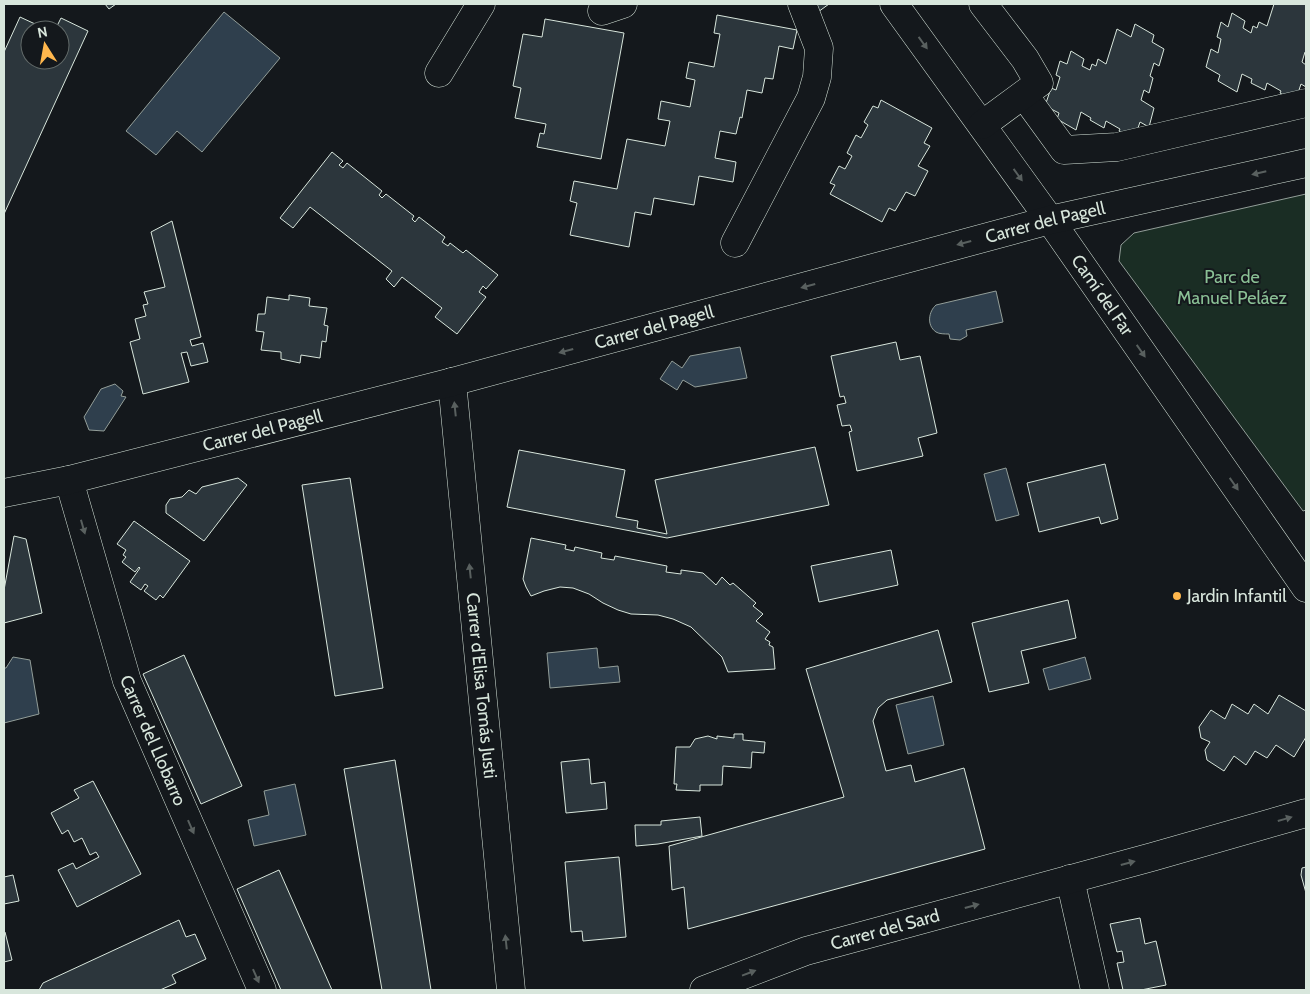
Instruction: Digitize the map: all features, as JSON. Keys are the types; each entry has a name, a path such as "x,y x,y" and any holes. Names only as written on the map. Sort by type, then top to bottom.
{"street":[{"path":"439,73 480,4"},
{"path":"735,243 811,98 817,77 819,48 802,4"},
{"name":"Camí del Far","path":"894,4 1050,220 1306,588"},
{"path":"982,125 1039,83 1025,59 983,4"},
{"path":"1024,95 1064,150 1116,147 1306,103"},
{"name":"Carrer del Pagell","path":"4,493 69,480 452,382 1050,220 1306,163"},
{"name":"Carrer d'Elisa Tomás Justi","path":"452,382 510,990"},
{"name":"Carrer del Llobarro","path":"69,480 127,681 262,990"},
{"name":"Carrer del Sard","path":"704,990 806,951 1306,813"},
{"path":"1070,879 1095,990"}],"green space":[{"name":"Parc de Manuel Peláez","path":"1306,194 1306,510 1303,511 1119,261 1121,245 1134,233"}],"water":[{"path":"224,12 280,58 202,152 177,131 156,155 126,131"},
{"path":"996,291 1003,322 966,330 967,336 960,340 950,339 949,334 937,333 931,326 930,314 936,305"},
{"path":"740,347 747,378 695,387 683,380 677,390 660,379 672,361 682,368 690,356"},
{"path":"115,384 123,391 121,396 126,397 104,431 89,430 84,417 101,389"},
{"path":"1006,468 1019,515 996,521 984,474"},
{"path":"597,648 599,668 618,666 620,682 550,688 547,653"},
{"path":"13,657 30,660 39,714 4,723 4,668 6,668"},
{"path":"1085,657 1091,679 1049,690 1043,669"},
{"path":"933,696 944,745 908,754 896,705"},
{"path":"295,784 306,835 254,846 248,820 269,815 264,791"}],"building":[{"path":"105,4 116,4 109,9"},
{"path":"812,4 829,4 818,12"},
{"path":"1274,4 1306,4 1306,53 1302,62 1306,65 1306,87 1301,84 1295,102 1267,83 1265,90 1251,83 1252,79 1242,74 1237,92 1218,81 1220,75 1206,67 1211,49 1218,53 1221,39 1217,37 1221,22 1228,27 1232,13 1245,21 1243,28 1251,33 1253,26 1257,28 1259,22 1267,26"},
{"path":"717,15 797,30 793,49 779,46 773,79 765,78 762,93 747,90 742,118 740,117 736,134 720,131 715,158 736,162 733,182 699,176 694,205 654,198 651,215 635,212 629,247 570,235 577,203 570,201 574,181 617,189 627,139 665,146 670,121 658,119 661,101 690,107 695,80 686,78 689,62 714,67 720,34 714,33"},
{"path":"20,17 26,20 20,20 20,70 70,70 70,22 88,31 4,214 4,52"},
{"path":"545,19 624,33 601,159 537,147 540,133 544,134 546,124 515,118 521,88 513,86 523,34 542,37"},
{"path":"1135,24 1154,35 1152,42 1164,49 1159,66 1154,63 1150,76 1153,78 1149,93 1144,90 1141,100 1154,108 1149,127 1140,122 1134,140 1106,121 1104,128 1081,112 1076,130 1057,119 1059,113 1045,106 1051,88 1056,90 1060,77 1056,75 1060,61 1067,64 1071,51 1084,59 1082,66 1090,70 1092,64 1096,66 1098,59 1106,64 1117,29 1131,37"},
{"path":"881,100 932,128 924,143 930,146 918,166 928,171 915,196 906,192 895,211 889,208 882,222 830,194 835,185 830,183 839,166 845,169 852,156 847,153 856,135 861,138 868,125 864,122 873,106 878,108"},
{"path":"332,152 343,161 339,165 343,168 347,163 382,191 379,195 382,198 386,194 414,216 412,219 415,222 419,217 445,237 442,242 448,246 450,243 463,253 466,250 498,275 486,289 483,286 479,292 486,297 457,334 435,317 442,308 402,277 394,287 386,279 392,271 310,207 293,228 280,218"},
{"path":"172,221 201,337 190,340 192,346 203,343 208,362 191,366 187,352 181,353 189,382 143,394 130,342 140,339 135,319 146,316 143,305 148,304 144,292 165,287 151,232"},
{"path":"289,295 310,298 309,306 327,308 324,325 328,326 326,342 322,341 320,358 301,355 300,363 281,359 281,352 261,350 264,332 256,331 258,314 265,314 267,297 289,300"},
{"path":"896,342 900,360 920,356 937,433 918,438 923,456 857,471 849,432 852,431 850,425 842,426 837,405 846,403 844,396 840,397 831,356"},
{"path":"815,447 829,505 667,538 507,507 519,450 625,470 616,517 638,521 637,528 667,534 655,480"},
{"path":"1105,464 1118,519 1101,524 1099,517 1039,532 1027,483"},
{"path":"238,478 247,485 204,541 166,513 166,505 170,499 182,497 189,490 196,494 202,487"},
{"path":"350,478 383,688 335,696 302,485"},
{"path":"134,521 190,561 163,598 160,595 156,600 144,591 148,586 145,584 141,590 130,582 140,568 135,572 122,562 126,557 123,555 126,550 117,544"},
{"path":"14,536 26,539 42,613 4,623 4,590"},
{"path":"531,538 566,545 565,549 574,551 575,547 602,553 601,558 614,560 615,556 667,566 666,572 681,574 681,570 703,573 716,585 722,577 730,585 733,583 756,603 753,606 763,614 756,621 770,632 765,639 773,647 775,669 728,672 722,657 691,627 658,615 631,614 618,610 589,594 573,588 560,587 531,596 523,579"},
{"path":"891,550 898,585 819,602 811,566"},
{"path":"1068,600 1076,638 1021,651 1029,683 989,692 972,623"},
{"path":"938,630 952,682 887,700 878,708 873,721 886,771 911,765 915,782 964,768 985,849 688,929 684,887 672,890 669,846 844,797 806,669"},
{"path":"184,655 242,786 201,804 143,674"},
{"path":"1279,695 1306,711 1306,737 1294,757 1276,745 1267,758 1255,751 1246,765 1234,756 1224,771 1207,760 1205,750 1210,742 1201,738 1199,727 1211,710 1225,719 1232,704 1248,714 1254,704 1268,714"},
{"path":"734,734 743,734 743,740 765,742 764,753 752,752 751,768 723,766 722,785 700,785 700,791 676,790 677,784 674,784 676,747 690,747 695,739 708,736 717,739 717,736 734,738"},
{"path":"589,759 591,784 605,782 607,809 566,813 561,762"},
{"path":"395,760 431,990 382,990 344,769"},
{"path":"93,781 141,874 77,907 58,870 73,863 76,869 99,857 96,852 90,855 82,838 74,842 68,830 62,834 51,813 79,798 74,790"},
{"path":"700,817 702,836 636,846 635,825 661,825 661,821"},
{"path":"619,857 626,937 583,941 582,931 571,932 565,862"},
{"path":"1306,867 1306,893 1301,875 1302,868"},
{"path":"279,870 332,990 281,990 237,889"},
{"path":"13,875 19,901 4,904 4,877"},
{"path":"1140,918 1145,944 1156,941 1166,985 1141,990 1123,990 1117,963 1124,962 1122,951 1117,952 1110,924"},
{"path":"179,920 186,937 195,934 206,959 172,975 176,983 160,990 39,990 43,983"},
{"path":"4,933 12,960 4,962"}],"place":[{"name":"Jardin Infantil","path":"1177,596"}]}
